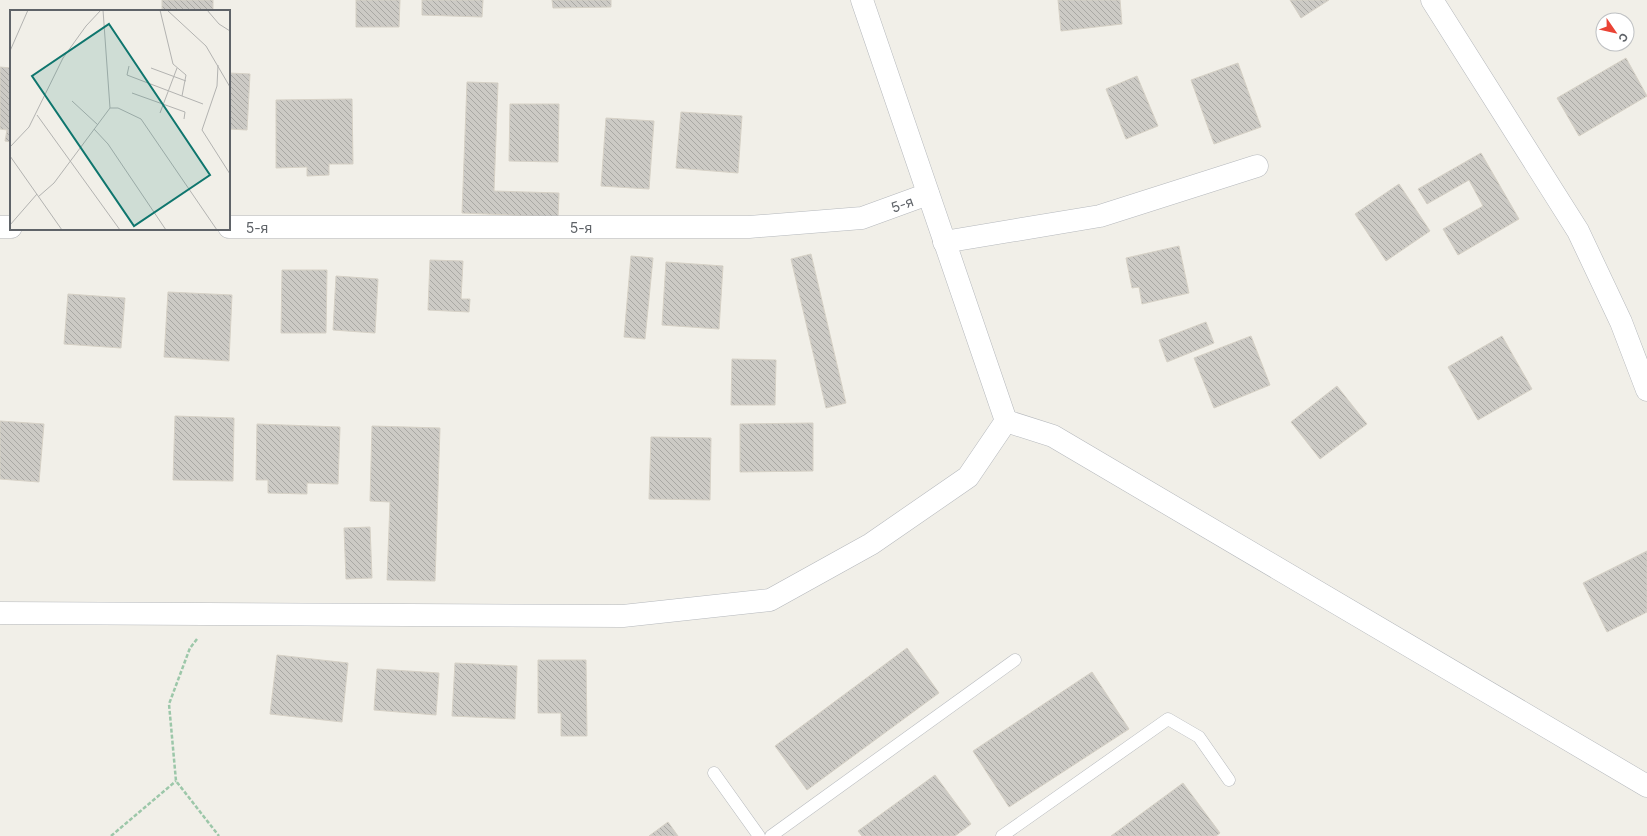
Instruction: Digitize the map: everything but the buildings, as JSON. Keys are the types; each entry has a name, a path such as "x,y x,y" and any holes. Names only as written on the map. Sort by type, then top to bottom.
{"street":[{"path":"862,0 1006,421"},
{"path":"1432,0 1578,231 1621,322 1647,390"},
{"path":"944,242 1100,216 1257,166"},
{"name":"5-я","path":"230,227 750,227 862,218 928,194"},
{"path":"0,613 623,616 770,600 872,544 968,477 1006,421"},
{"path":"1006,421 1053,436 1647,786"}],"lane":[{"path":"771,836 1015,660"},
{"path":"1002,836 1168,719 1199,737 1230,780"},
{"path":"714,773 759,836"}],"path":[{"path":"220,836 176,781 169,704 190,648 221,614"},
{"path":"111,836 176,781"}]}
